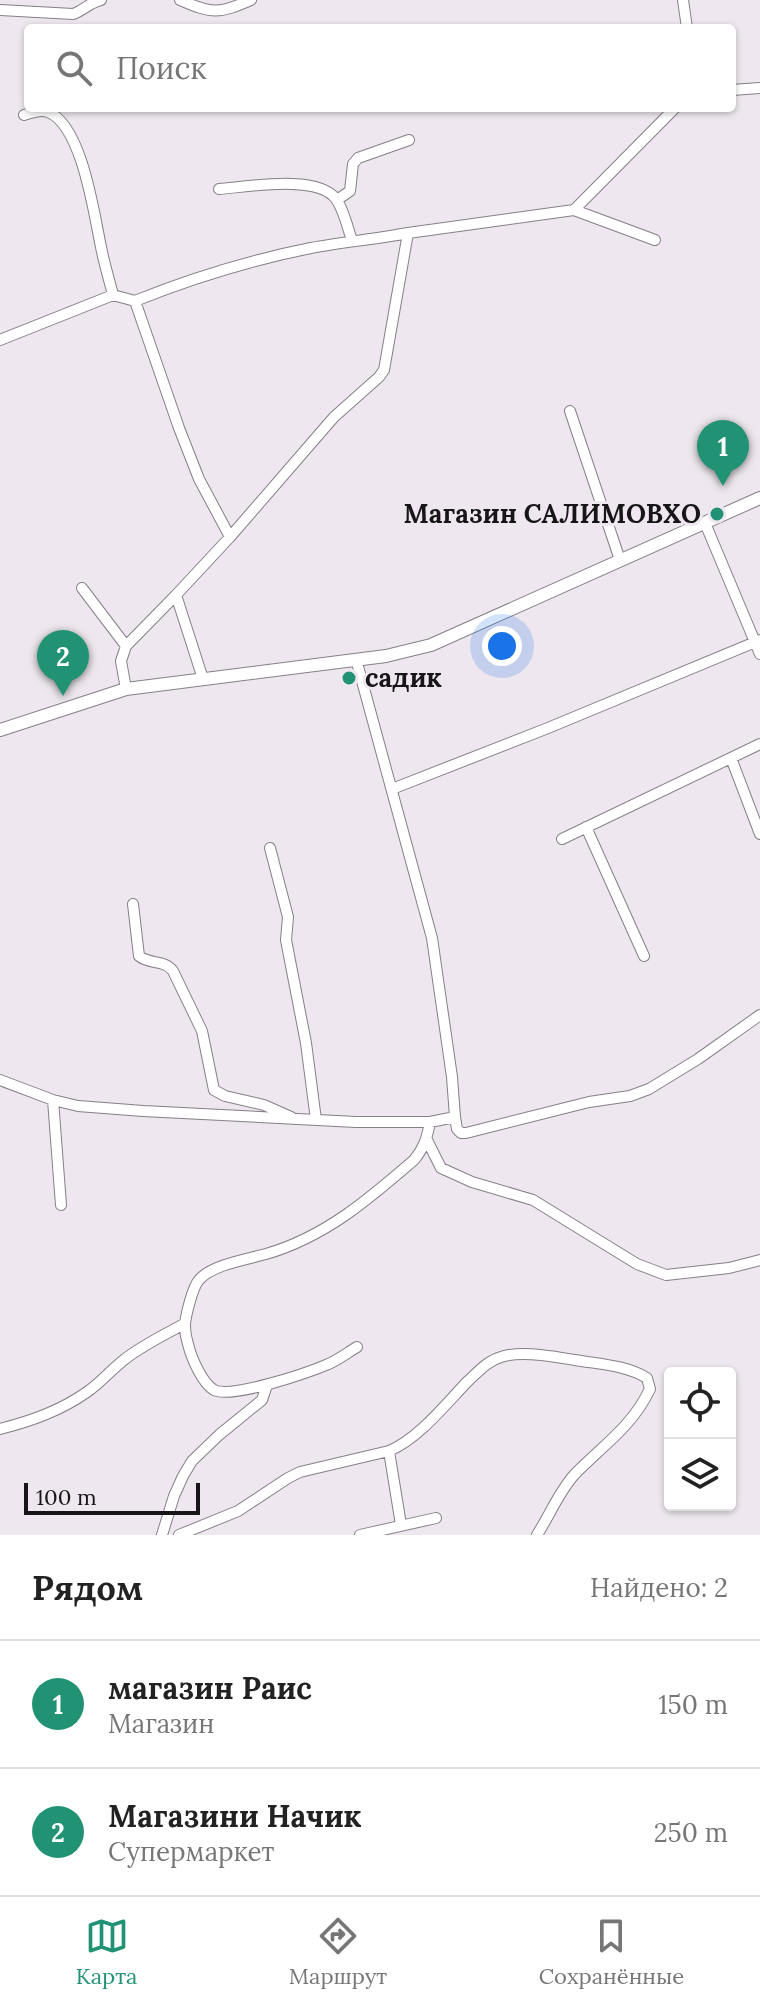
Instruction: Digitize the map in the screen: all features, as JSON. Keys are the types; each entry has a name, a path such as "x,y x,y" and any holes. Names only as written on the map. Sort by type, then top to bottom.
{"street":[{"path":"0,10 73,14 101,0"},
{"path":"180,0 219,12 251,0"},
{"path":"683,0 686,24"},
{"path":"736,90 760,88"},
{"path":"24,115 35,112"},
{"path":"48,112 62,123 76,146 92,200 113,295"},
{"path":"574,210 671,112"},
{"path":"337,200 350,191 353,164 358,158 409,140"},
{"path":"219,189 291,183 322,189 337,200 352,241"},
{"path":"0,340 113,295 135,301 192,279 281,255 352,241 574,210 655,240"},
{"path":"126,689 121,661 126,646 230,537 334,417 384,370 408,233"},
{"path":"135,301 199,479 230,537"},
{"path":"570,411 620,560"},
{"path":"0,730 126,689 386,656 431,645 760,498"},
{"path":"705,523 760,654"},
{"path":"82,588 126,646"},
{"path":"176,595 203,679"},
{"path":"392,789 757,641"},
{"path":"356,659 432,938 455,1117 461,1133 589,1102 630,1096 649,1089 760,1015"},
{"path":"562,839 760,744"},
{"path":"731,758 760,834"},
{"path":"586,827 644,956"},
{"path":"270,848 288,917 286,940 306,1043 316,1120"},
{"path":"133,904 139,956 147,961 166,964 173,971 202,1031 214,1090 225,1096 264,1105 301,1121"},
{"path":"0,1080 78,1106 132,1111 301,1121 430,1122 455,1117"},
{"path":"53,1100 61,1205"},
{"path":"357,1347 328,1364 267,1385 226,1392 212,1389 197,1370 184,1324 198,1280 219,1267 274,1252 308,1239 337,1223 414,1160 427,1140 430,1122"},
{"path":"427,1140 441,1168 472,1182 533,1200 637,1264 666,1275 729,1268 760,1260"},
{"path":"0,1429 32,1421 67,1404 88,1391 124,1360 184,1324"},
{"path":"179,1535 238,1511 300,1472 400,1446 481,1368 503,1356 554,1357 606,1365 647,1378 650,1389 641,1407 627,1425 571,1478 537,1535"},
{"path":"162,1535 174,1496 192,1461 262,1400 267,1385"},
{"path":"389,1451 401,1525"},
{"path":"360,1535 436,1518"}],"place":[{"name":"магазин Раис","path":"723,486"},
{"name":"Магазин САЛИМОВХО","path":"717,514"},
{"name":"садик","path":"349,678"},
{"name":"Магазини Начик","path":"63,696"}]}
